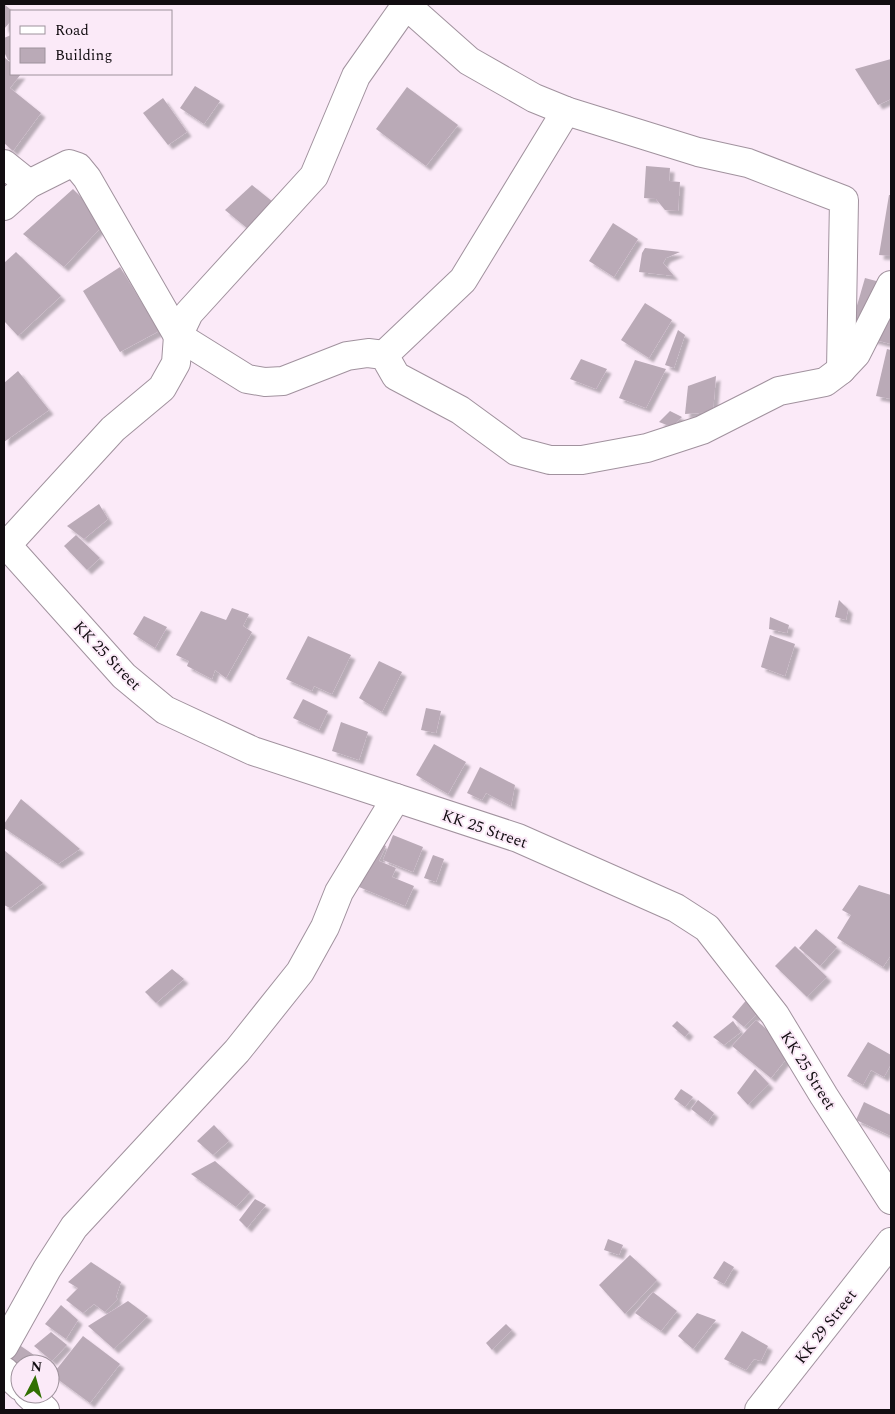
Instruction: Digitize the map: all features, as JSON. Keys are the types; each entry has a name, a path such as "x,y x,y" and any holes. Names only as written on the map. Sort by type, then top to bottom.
{"street":[{"path":"5,545 113,429 162,388 176,363 178,336 189,314 314,176 356,76 406,5 469,61 534,98 566,111 698,152 748,163 844,200 840,370"},
{"path":"384,355 463,280 566,111"},
{"path":"4,164 29,184"},
{"path":"4,206 29,184 69,164 78,168 87,178 178,336 247,379 265,382 283,381 347,356 368,353 384,355"},
{"path":"384,355 396,376 460,410 516,450 550,460 582,460 648,448 702,430 779,391 825,382 856,354 891,285"},
{"name":"KK 25 Street","path":"5,545 124,676 166,710 253,751 518,838 676,908 707,928 775,1015 824,1096 891,1200"},
{"path":"4,1346 47,1269 74,1227 237,1051 300,972 325,927 339,892 396,798"},
{"name":"KK 29 Street","path":"759,1410 891,1242"}],"building":[{"path":"4,4 11,10 10,22 4,29"},
{"path":"10,35 10,60 8,60 4,52 4,38"},
{"path":"4,57 10,62 10,75 20,75 10,88 41,113 13,151 4,143"},
{"path":"891,59 891,99 878,105 855,69"},
{"path":"195,86 220,101 204,124 180,108"},
{"path":"407,87 458,125 426,166 376,129"},
{"path":"163,98 187,132 168,145 143,113"},
{"path":"646,166 670,168 669,181 680,182 678,211 665,210 656,199 644,198"},
{"path":"252,185 278,206 253,233 225,210"},
{"path":"73,189 106,222 64,267 23,234"},
{"path":"889,195 891,195 891,256 879,255"},
{"path":"613,223 638,239 614,277 589,261"},
{"path":"645,248 680,252 666,258 663,263 674,276 639,272 642,253"},
{"path":"16,252 61,296 18,336 4,321 4,263"},
{"path":"120,267 159,331 120,352 83,291"},
{"path":"865,278 891,285 891,344 849,333"},
{"path":"645,303 672,320 649,358 621,340"},
{"path":"678,330 685,335 674,368 665,365"},
{"path":"887,349 891,350 891,399 876,396"},
{"path":"581,359 607,369 596,389 570,379"},
{"path":"635,360 666,369 646,408 619,398"},
{"path":"18,371 49,410 4,442 4,383"},
{"path":"716,376 713,412 685,414 688,386"},
{"path":"670,411 682,417 672,427 659,422"},
{"path":"99,504 108,519 84,539 67,526"},
{"path":"76,535 100,558 87,570 64,546"},
{"path":"839,600 848,609 846,620 835,617"},
{"path":"232,608 249,614 243,626 252,632 226,678 215,670 212,679 187,666 189,661 176,655 201,611 226,620"},
{"path":"144,616 167,627 155,648 133,634"},
{"path":"770,617 789,625 787,633 769,629"},
{"path":"770,635 795,644 785,676 761,667"},
{"path":"308,636 351,655 332,694 314,686 312,691 286,679"},
{"path":"379,661 402,672 382,712 359,698"},
{"path":"303,699 328,711 319,730 293,718"},
{"path":"426,708 441,711 436,733 421,730"},
{"path":"341,722 368,732 359,760 332,751"},
{"path":"434,744 466,762 448,794 416,775"},
{"path":"480,767 515,785 511,806 486,793 482,800 467,793"},
{"path":"21,799 80,849 58,864 4,828 4,824"},
{"path":"393,835 423,847 413,872 383,860"},
{"path":"378,842 386,846 379,861 396,868 392,877 414,886 405,906 359,887"},
{"path":"4,850 43,883 10,908 4,905"},
{"path":"433,855 444,859 436,882 424,878"},
{"path":"859,885 891,895 891,955 883,967 837,938 851,915 842,910"},
{"path":"816,929 837,947 820,966 799,948"},
{"path":"795,946 827,977 807,997 775,966"},
{"path":"172,969 184,979 156,1003 145,992"},
{"path":"749,997 762,1009 744,1027 732,1017"},
{"path":"756,1020 792,1052 771,1078 732,1046"},
{"path":"677,1021 689,1032 685,1037 672,1026"},
{"path":"733,1021 741,1032 724,1045 713,1037"},
{"path":"868,1042 891,1055 891,1064 884,1077 871,1070 863,1085 847,1076"},
{"path":"755,1069 769,1084 748,1105 737,1093"},
{"path":"681,1089 693,1097 685,1107 674,1099"},
{"path":"698,1100 714,1113 708,1122 691,1109"},
{"path":"864,1102 891,1115 891,1136 856,1120"},
{"path":"214,1125 229,1141 213,1155 197,1141"},
{"path":"215,1161 250,1192 236,1207 191,1174"},
{"path":"255,1199 266,1205 247,1228 239,1220"},
{"path":"608,1239 623,1245 619,1255 604,1250"},
{"path":"630,1255 657,1280 625,1314 599,1285"},
{"path":"724,1261 734,1267 724,1284 713,1278"},
{"path":"91,1262 121,1282 116,1297 118,1299 105,1312 94,1304 83,1313 66,1300 78,1288 68,1282"},
{"path":"653,1292 677,1311 661,1331 635,1313"},
{"path":"128,1301 148,1316 114,1349 88,1326"},
{"path":"61,1305 78,1320 66,1339 45,1324"},
{"path":"697,1313 716,1320 693,1349 678,1336"},
{"path":"506,1324 512,1330 492,1350 486,1343"},
{"path":"742,1331 768,1346 761,1361 754,1359 746,1370 724,1359"},
{"path":"51,1332 67,1345 59,1354 44,1354 34,1346"},
{"path":"83,1336 120,1364 90,1403 60,1381 60,1365"},
{"path":"15,1342 32,1354 10,1354 10,1362 4,1358"}]}
